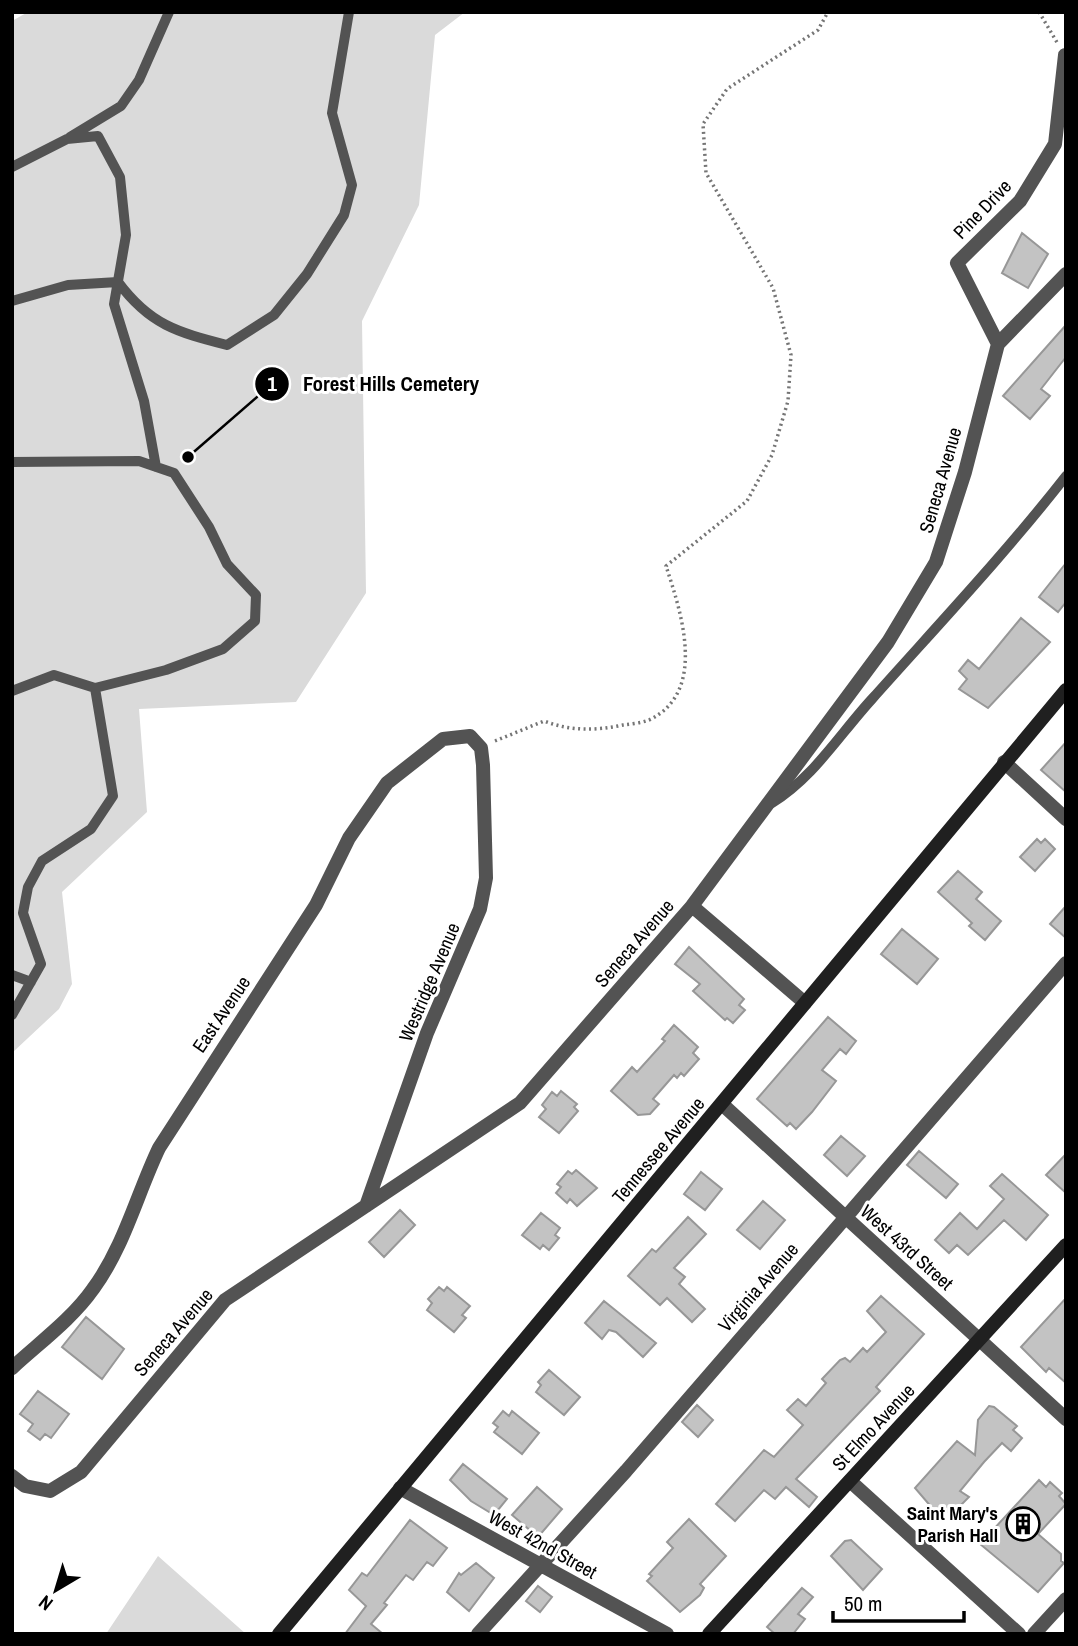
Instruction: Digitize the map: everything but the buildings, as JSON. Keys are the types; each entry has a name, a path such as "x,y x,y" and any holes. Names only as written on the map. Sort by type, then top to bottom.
{"street":[{"name":"Pine Drive","path":"998,344 957,263 1020,201 1055,144 1065,55"},
{"name":"Seneca Avenue","path":"12,1475 25,1486 50,1491 81,1472 225,1300 520,1103 692,906 888,642 936,562 965,472 998,344 1066,274"},
{"name":"Tennessee Avenue","path":"279,1634 1066,690"},
{"name":"East Avenue","path":"12,1368 93,1289 131,1218 143,1181 159,1148 316,905 349,838 387,783 443,739 470,736 481,748"},
{"name":"Westridge Avenue","path":"366,1206 427,1033 480,909 486,878 481,748"},
{"path":"1004,762 1066,818"},
{"path":"692,906 805,1003"},
{"name":"Virginia Avenue","path":"478,1634 539,1563 626,1471 1066,963"},
{"name":"West 43rd Street","path":"722,1104 1066,1419"},
{"name":"St Elmo Avenue","path":"709,1634 1066,1245"},
{"path":"850,1481 1019,1634"},
{"name":"West 42nd Street","path":"400,1488 667,1634"},
{"path":"1034,1634 1066,1599"}],"lane":[{"path":"12,167 121,106 139,80 169,12"},
{"path":"118,282 137,308 179,333 227,345 274,315 307,274 344,215 352,185 332,113 349,12"},
{"path":"66,139 98,136 120,177 126,235 114,304 144,401 156,467"},
{"path":"12,301 68,285 118,282"},
{"path":"12,462 139,461 174,473 209,527 227,564 256,595 256,621 223,649 166,670 95,688 54,675 12,691"},
{"path":"766,806 791,791 831,749 869,701 1009,550 1066,476"},
{"path":"12,1015 41,964 23,913 28,887 42,861 91,829 113,796 95,688"},
{"path":"12,975 31,982"}],"path":[{"path":"481,748 517,729 544,721 568,730 617,727 648,720 672,704 685,670 685,636 666,566 747,501 772,455 788,401 791,355 773,288 706,173 703,124 727,89 818,30 828,12"},
{"path":"1039,12 1065,55"}],"shaded area":[{"path":"28,12 465,12 435,35 419,205 362,321 366,593 296,702 139,709 147,812 62,892 72,984 59,1009 12,1053 12,21"},
{"path":"158,1556 246,1634 106,1634"}],"place":[{"name":"Forest Hills Cemetery","path":"188,457"},
{"name":"Saint Mary's Parish Hall","path":"1023,1524"}]}
